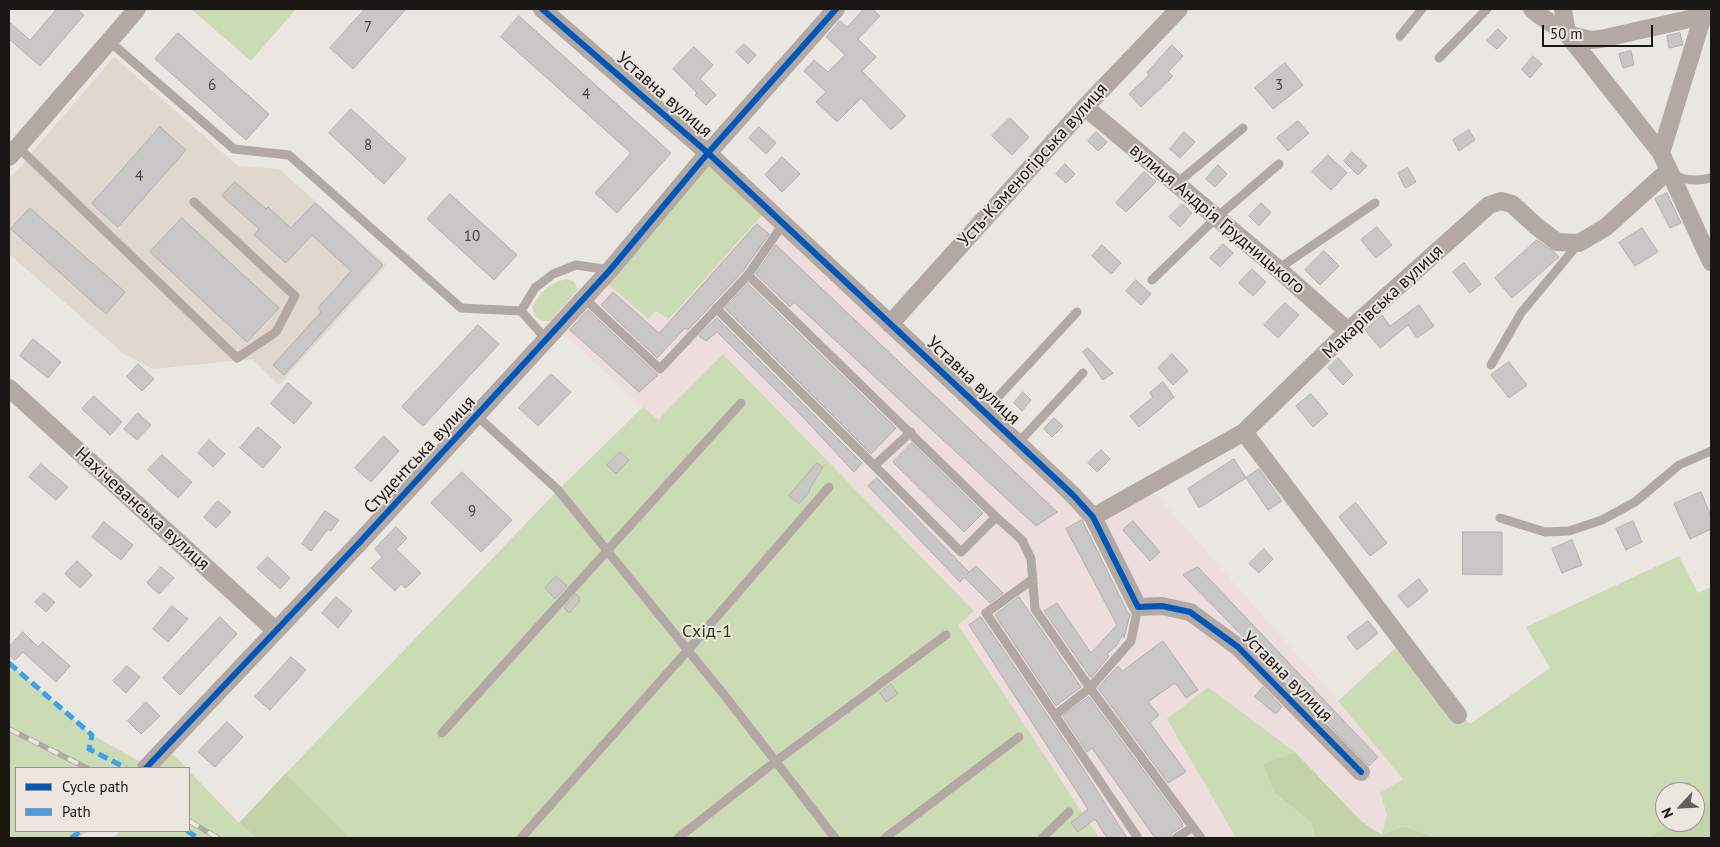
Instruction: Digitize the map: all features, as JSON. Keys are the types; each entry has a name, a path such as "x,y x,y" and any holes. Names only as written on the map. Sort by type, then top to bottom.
{"street":[{"path":"13,152 136,9"},
{"name":"Уставна вулиця","path":"542,9 708,153 1073,495 1093,517 1138,607 1162,606 1190,612 1238,647 1361,772"},
{"name":"Студентська вулиця","path":"147,767 360,542 610,270 708,153 836,9"},
{"name":"Усть-Каменогірська вулиця","path":"890,324 1085,107 1179,9"},
{"path":"1532,9 1567,34 1661,153 1711,262"},
{"path":"1564,9 1567,34"},
{"path":"1567,34 1590,40 1601,39 1706,12"},
{"path":"1661,153 1706,12"},
{"name":"вулиця Андрія Грудницького","path":"1085,107 1278,269 1348,332"},
{"path":"1579,243 1606,226 1668,170"},
{"name":"Макарівська вулиця","path":"1093,517 1244,432 1348,332 1489,205 1501,201 1512,204 1557,242 1579,243"},
{"name":"Нахічеванська вулиця","path":"9,388 275,630"},
{"path":"1244,432 1458,715"}],"lane":[{"path":"1400,36 1422,9"},
{"path":"1439,58 1487,9"},
{"path":"110,41 234,149 289,155 461,308 521,311 546,339"},
{"path":"1176,184 1243,128"},
{"path":"13,152 238,358 276,332 295,296 194,202"},
{"path":"1152,280 1216,218 1279,164"},
{"path":"1668,170 1680,179 1700,180 1711,178"},
{"path":"1278,269 1375,203"},
{"path":"584,298 660,369 748,275 783,224"},
{"path":"1491,365 1521,313 1579,243"},
{"path":"521,311 535,288 553,274 576,265 610,270"},
{"path":"748,275 996,517 1022,540 1030,559 1035,609 1090,688 1201,838"},
{"path":"716,308 961,552 996,517"},
{"path":"984,412 1077,312"},
{"path":"1018,443 1083,373"},
{"path":"442,733 742,403"},
{"path":"477,416 558,490 688,650 835,838"},
{"path":"875,465 911,432"},
{"path":"1500,518 1545,532 1569,531 1602,520 1635,502 1679,465 1711,451"},
{"path":"521,838 830,487"},
{"path":"1033,579 986,613 1138,838"},
{"path":"1055,714 1090,688 1131,641 1138,607"},
{"path":"678,838 776,761 946,635"},
{"path":"885,838 1019,737"},
{"path":"1042,838 1069,812"},
{"path":"1176,838 1193,827"}],"shaded area":[{"path":"114,57 238,166 279,169 387,265 279,385 252,359 153,369 124,354 9,254 9,179"},
{"path":"763,214 978,420 1067,500 1091,529 1100,518 1152,490 1338,701 1404,779 1387,814 1382,835 1361,821 1295,752 1208,687 1168,719 1236,838 1099,838 957,625 973,611 724,354 658,421 562,332 607,283 648,319 656,311 669,318"}],"green space":[{"path":"191,9 296,9 251,61"},
{"path":"707,167 714,168 763,214 669,319 656,311 648,319 607,283"},
{"path":"566,279 574,281 578,290 550,321 542,321 535,316 532,308 535,302 550,286"},
{"name":"Схід-1","path":"723,354 974,611 958,625 1099,838 350,838 286,773 558,490 643,407 658,420"},
{"path":"1679,556 1698,593 1711,587 1711,798 1705,802 1705,782 1655,782 1655,832 1658,832 1648,838 1437,838 1403,826 1382,835 1387,814 1380,793 1403,779 1338,701 1404,640 1470,724 1550,668 1526,627"},
{"path":"9,663 92,735 148,766 166,747 186,767 15,767 15,832 87,832 78,838 9,838"},
{"path":"1208,687 1295,752 1263,764 1274,793 1311,822 1316,838 1236,838 1167,719"},
{"path":"1295,752 1361,821 1382,835 1403,826 1437,838 1316,838 1311,822 1274,793 1263,764"},
{"path":"190,772 239,823 257,838 113,838 119,832 190,832"},
{"path":"286,773 350,838 257,838 239,823"},
{"path":"1711,798 1711,838 1648,838 1658,832 1705,832 1705,802"}],"building":[{"path":"57,9 77,9 84,15 40,66 9,39 9,22 30,40"},
{"path":"365,9 406,9 353,69 330,48"},
{"path":"864,9 872,9 880,16 858,39 876,57 862,71 906,116 891,130 861,98 837,122 816,102 826,92 804,71 814,60 828,72 845,55 826,37 840,21 847,27"},
{"path":"519,16 671,153 617,213 595,193 631,153 501,37"},
{"path":"1498,29 1507,38 1497,49 1487,41"},
{"path":"178,33 269,114 246,140 155,59"},
{"path":"1680,33 1683,45 1669,48 1667,36"},
{"path":"744,44 756,55 748,64 736,52"},
{"path":"1172,45 1183,56 1168,72 1173,76 1141,107 1129,94 1149,75 1147,73"},
{"path":"694,47 713,65 700,79 716,95 706,105 673,69"},
{"path":"1631,51 1634,65 1623,68 1619,54"},
{"path":"1533,56 1542,64 1530,78 1522,70"},
{"path":"1285,63 1303,85 1273,109 1255,88"},
{"path":"351,109 406,159 384,184 329,133"},
{"path":"1010,118 1029,137 1012,155 992,136"},
{"path":"1298,121 1309,133 1288,151 1277,138"},
{"path":"160,127 186,150 118,227 92,204"},
{"path":"759,127 776,143 766,154 749,138"},
{"path":"1469,130 1475,140 1459,151 1453,140"},
{"path":"1096,132 1107,142 1098,151 1088,141"},
{"path":"1184,132 1195,142 1180,158 1170,149"},
{"path":"1352,152 1367,166 1358,175 1344,161"},
{"path":"1328,155 1347,173 1331,190 1312,172"},
{"path":"782,157 800,174 782,192 765,175"},
{"path":"1065,164 1075,174 1066,183 1056,174"},
{"path":"1218,165 1227,174 1215,187 1206,179"},
{"path":"1408,168 1416,182 1405,188 1398,173"},
{"path":"1144,172 1156,182 1126,212 1116,203"},
{"path":"235,182 266,209 268,207 291,228 315,203 383,265 284,375 273,365 321,312 318,308 351,271 312,235 286,263 254,235 259,229 222,196"},
{"path":"1667,193 1681,223 1670,228 1655,199"},
{"path":"450,194 517,255 494,280 427,219"},
{"path":"1261,203 1271,212 1259,226 1249,216"},
{"path":"1182,204 1192,213 1180,227 1169,217"},
{"path":"30,208 125,292 106,314 11,229"},
{"path":"182,218 279,308 247,342 150,252"},
{"path":"757,224 769,234 743,271 688,330 685,328 657,358 601,305 613,292 659,333"},
{"path":"1377,227 1392,245 1376,258 1361,240"},
{"path":"1642,228 1658,252 1635,266 1619,243"},
{"path":"1537,240 1559,257 1512,298 1495,278"},
{"path":"1223,244 1233,253 1220,267 1210,258"},
{"path":"776,245 1057,512 1036,526 794,302 790,307 756,274"},
{"path":"1102,245 1121,263 1111,274 1092,256"},
{"path":"1324,251 1339,266 1320,285 1305,270"},
{"path":"1464,263 1481,284 1470,293 1453,272"},
{"path":"1252,269 1266,282 1253,296 1239,283"},
{"path":"1136,280 1151,294 1141,305 1126,291"},
{"path":"748,284 896,428 871,454 725,308"},
{"path":"1285,303 1299,315 1278,338 1264,325"},
{"path":"1419,305 1434,326 1417,338 1408,325 1380,348 1365,330 1382,315 1390,326"},
{"path":"588,310 658,375 639,392 570,330"},
{"path":"717,318 862,463 854,472 801,415 717,332 706,341 699,336"},
{"path":"478,325 499,344 423,426 402,407"},
{"path":"33,339 61,362 48,378 20,356"},
{"path":"1088,348 1113,373 1103,380 1083,352"},
{"path":"1172,354 1188,371 1173,385 1158,368"},
{"path":"1338,358 1353,375 1343,385 1328,368"},
{"path":"1509,362 1527,385 1509,398 1491,375"},
{"path":"138,364 154,379 142,391 127,377"},
{"path":"551,374 571,392 538,426 519,408"},
{"path":"1163,382 1174,397 1139,427 1130,416 1153,397 1150,393"},
{"path":"288,383 312,403 294,424 271,404"},
{"path":"1023,392 1031,400 1022,411 1014,403"},
{"path":"1311,394 1328,414 1313,427 1296,406"},
{"path":"94,396 122,422 110,435 82,409"},
{"path":"138,413 151,425 137,440 124,429"},
{"path":"1054,418 1063,426 1052,437 1044,429"},
{"path":"258,427 281,447 263,468 240,448"},
{"path":"384,436 399,451 371,482 355,468"},
{"path":"209,440 225,454 213,467 198,453"},
{"path":"912,443 983,513 964,532 893,462"},
{"path":"1101,450 1110,459 1097,472 1088,463"},
{"path":"620,452 629,460 616,474 607,465"},
{"path":"162,455 192,482 178,498 148,470"},
{"path":"1234,459 1246,478 1199,508 1188,489"},
{"path":"817,463 823,467 810,491 799,504 789,496"},
{"path":"41,464 68,487 56,500 29,477"},
{"path":"1259,469 1282,501 1268,510 1246,478"},
{"path":"462,472 512,520 481,552 431,503"},
{"path":"877,478 969,572 967,574 976,566 1003,593 990,603 964,577 960,582 868,486"},
{"path":"1701,492 1711,516 1711,529 1690,539 1674,504"},
{"path":"218,501 231,512 216,528 204,517"},
{"path":"1356,503 1387,543 1370,556 1339,517"},
{"path":"325,511 339,520 331,531 328,529 311,551 302,544"},
{"path":"1082,520 1130,614 1124,638 1123,634 1117,645 1107,654 1109,656 1091,678 1044,611 1057,603 1091,653 1117,625 1066,529"},
{"path":"1133,521 1160,552 1150,561 1123,530"},
{"path":"1633,521 1642,542 1626,550 1616,529"},
{"path":"104,522 133,545 121,560 92,537"},
{"path":"396,527 407,538 396,549 421,573 406,588 401,584 395,591 371,568 382,557 375,549"},
{"path":"1463,532 1502,532 1502,575 1463,574"},
{"path":"1572,540 1582,565 1562,573 1552,549"},
{"path":"1264,549 1273,559 1259,573 1249,564"},
{"path":"268,557 290,578 280,589 257,568"},
{"path":"77,561 92,575 80,588 65,574"},
{"path":"161,567 174,578 159,594 147,583"},
{"path":"1198,567 1378,757 1369,766 1183,575"},
{"path":"556,576 567,586 555,599 545,588"},
{"path":"1419,579 1428,591 1408,608 1398,596"},
{"path":"44,593 55,602 46,612 35,602"},
{"path":"576,594 580,601 569,613 564,608"},
{"path":"336,597 352,611 338,628 322,613"},
{"path":"1019,597 1081,687 1056,706 995,615"},
{"path":"172,606 188,619 168,642 153,629"},
{"path":"220,617 237,634 180,695 163,678"},
{"path":"981,617 1077,759 1127,838 1107,838 1095,819 1078,832 1071,823 1088,809 969,625"},
{"path":"1368,621 1378,633 1357,650 1347,637"},
{"path":"23,632 38,647 43,642 70,666 56,682 23,652 15,660 9,655 9,647"},
{"path":"1163,641 1198,690 1186,698 1175,683 1148,702 1159,715 1150,723 1186,772 1168,783 1098,688 1118,666 1122,671"},
{"path":"291,657 306,670 270,710 255,697"},
{"path":"127,666 140,677 126,693 113,681"},
{"path":"891,684 898,694 886,702 880,693"},
{"path":"1263,687 1282,707 1276,714 1255,697"},
{"path":"1089,697 1181,821 1183,826 1172,833 1170,838 1155,838 1092,748 1087,752 1063,716"},
{"path":"146,702 160,716 141,734 128,721"},
{"path":"227,722 243,737 215,767 198,752"}],"railway":[{"path":"9,729 85,767"},
{"path":"190,822 218,838"}],"marked path":[{"path":"9,663 92,735 89,749 124,767"},
{"path":"71,838 80,832"},
{"path":"189,832 198,838"}],"cycle path":[{"path":"542,9 708,153 1073,495 1093,517 1138,607 1162,606 1190,612 1238,647 1361,772"},
{"path":"147,767 360,542 610,270 708,153 836,9"}]}
